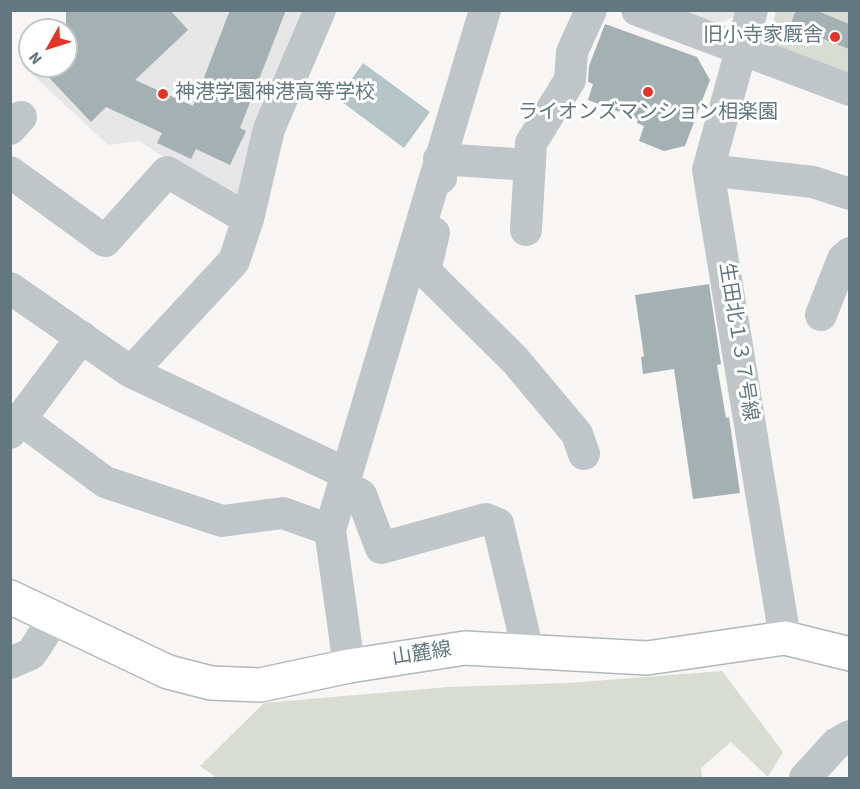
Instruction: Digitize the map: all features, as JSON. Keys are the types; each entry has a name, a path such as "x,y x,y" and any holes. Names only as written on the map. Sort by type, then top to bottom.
{"main road":[{"name":"山麓線","path":"10,597 168,672 211,683 260,685 349,666 465,648 647,658 785,638 849,654"}],"street":[{"path":"131,372 234,261 248,219 269,129 320,10"},
{"path":"349,666 330,530 485,10"},
{"path":"526,230 531,143 570,81 572,52 591,10"},
{"path":"637,10 849,90"},
{"name":"生田北１３７号線","path":"752,10 708,170 785,638"},
{"path":"439,159 530,165"},
{"path":"439,159 442,194 425,271 515,360 577,434 584,454"},
{"path":"708,170 813,182 849,194"},
{"path":"10,172 105,241 167,172 248,219"},
{"path":"821,315 843,259 849,253"},
{"path":"10,288 131,372 341,471 349,488 361,495 381,548 486,519 498,524 528,651"},
{"path":"82,337 15,426 105,482 222,521 284,513 330,530"},
{"path":"10,663 31,654 54,619"},
{"path":"805,778 836,744 849,738"},
{"path":"834,778 833,767 849,738"}],"shaded area":[{"name":"神港学園神港高等学校","path":"78,11 310,11 241,193 228,199 139,141 108,145 36,78 78,78 78,18 70,18"},
{"path":"683,11 739,11 738,14 720,24"},
{"path":"776,11 849,11 849,73 768,43"},
{"path":"363,63 430,112 404,148 338,99"},
{"path":"722,671 783,752 768,777 731,742 701,768 702,778 217,778 200,766 264,703 448,687 569,683"}],"building":[{"path":"66,10 170,10 188,30 135,80 193,106 230,10 286,10 240,128 246,131 230,165 196,149 191,159 157,143 162,133 106,107 91,122 49,78 78,78 78,18 66,18"},
{"name":"旧小寺家厩舎","path":"796,10 815,10 849,24 849,49 790,26"},
{"name":"ライオンズマンション相楽園","path":"605,24 697,57 710,80 685,146 664,151 639,141 644,126 637,123 638,119 588,100 593,84 588,82 589,66"},
{"path":"709,284 721,364 717,365 726,418 729,417 740,493 693,499 674,369 643,374 641,357 644,356 635,295"}],"place":[{"name":"旧小寺家厩舎","path":"835,37"},
{"name":"ライオンズマンション相楽園","path":"648,92"},
{"name":"神港学園神港高等学校","path":"163,94"}]}
